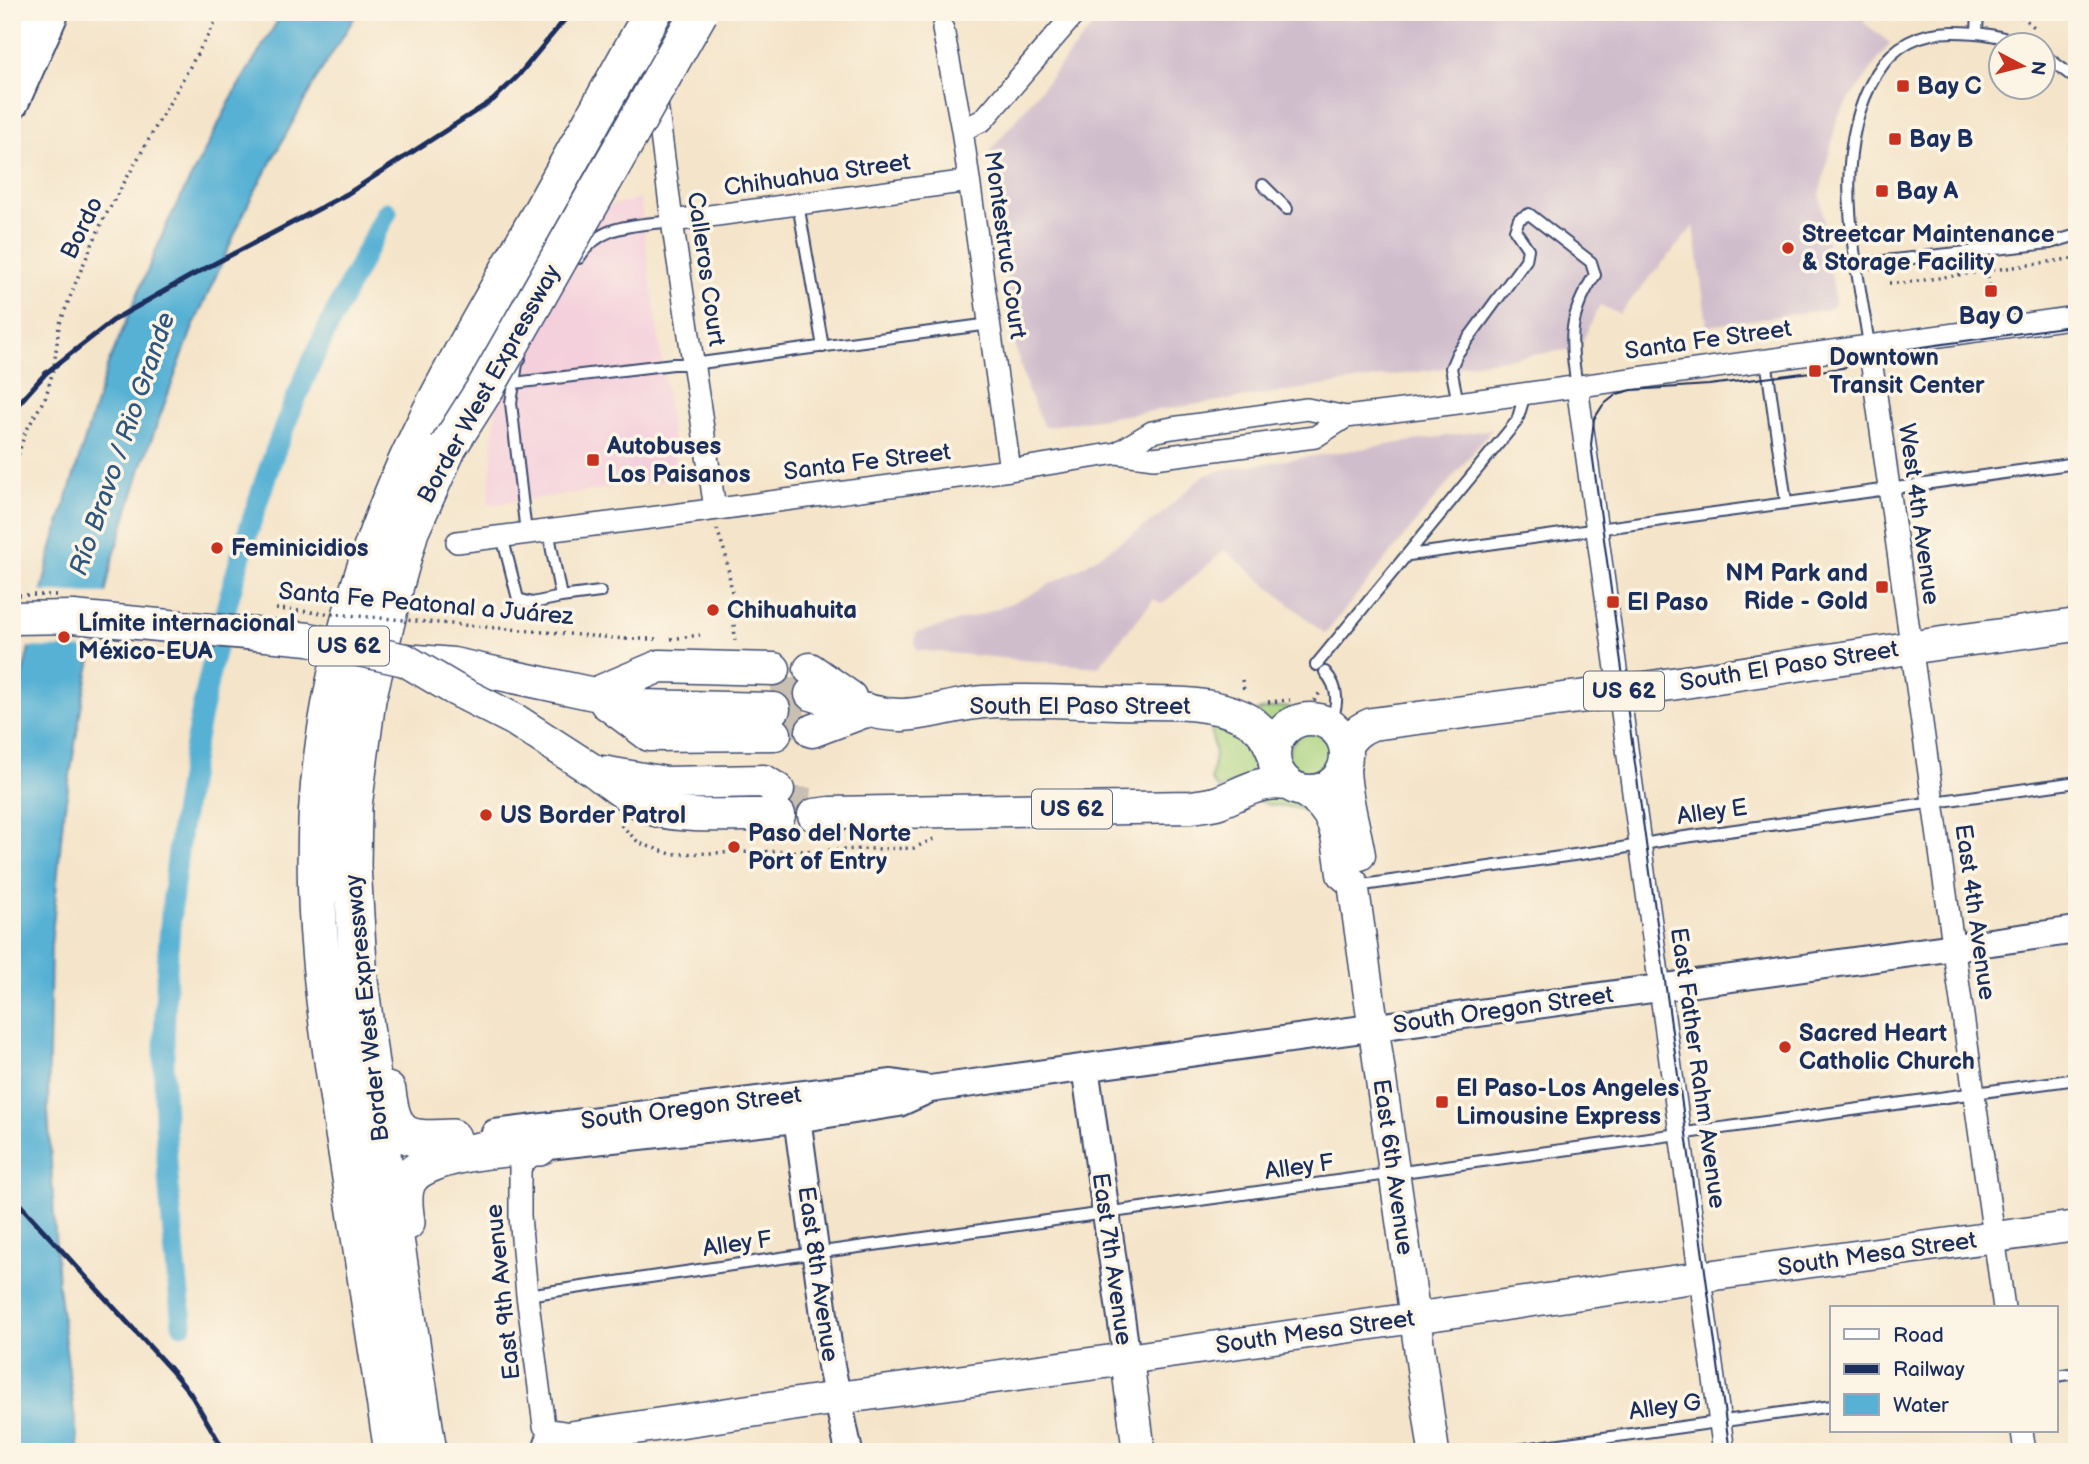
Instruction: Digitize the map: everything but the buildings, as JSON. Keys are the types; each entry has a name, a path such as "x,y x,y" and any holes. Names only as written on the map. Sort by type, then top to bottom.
{"highway":[{"name":"Border West Expressway","path":"393,1452 331,1055 321,972 316,889 317,843 323,751 331,703 350,623 390,503 433,443 486,387 699,12"},
{"path":"12,102 36,26"},
{"name":"Border West Expressway","path":"428,1452 383,1161 359,981 352,866 353,806 367,699 433,443 481,321 647,26"},
{"path":"353,806 362,840 366,923 390,1110 397,1128 409,1138 452,1138"},
{"path":"440,1452 403,1206 406,1185 418,1169 434,1160 522,1146 539,1147"}],"main road":[{"path":"12,618 67,606"},
{"name":"US 62","path":"67,606 309,639 405,660 453,664 640,706 774,708 765,754 654,756 594,771"},
{"name":"South El Paso Street","path":"1340,746 1361,728 1372,724 1620,692 2077,625"},
{"name":"US 62","path":"405,660 515,720 636,801 657,810 685,814 778,802"},
{"name":"South El Paso Street","path":"868,710 811,701 906,715 982,702 1188,705 1216,709 1256,724 1266,735 1273,752"},
{"path":"1295,788 1276,769 1273,752 1281,732 1297,721 1309,718 1320,720 1340,746"},
{"name":"US 62","path":"819,811 1192,807 1217,803 1260,784 1272,782 1314,792 1331,785 1339,777 1340,746"},
{"name":"East 6th Avenue","path":"1340,746 1362,870 1353,885"},
{"name":"East 6th Avenue","path":"1295,788 1321,804 1330,818 1337,837 1342,874 1353,885 1434,1452"},
{"name":"South Mesa Street","path":"551,1444 567,1438 838,1398 2077,1226"},
{"name":"East 7th Avenue","path":"1127,1359 1139,1452"}],"street":[{"path":"962,130 983,120 1076,12"},
{"name":"Calleros Court","path":"647,26 672,221 715,509"},
{"name":"Montestruc Court","path":"943,29 962,130 1010,470"},
{"name":"Chihuahua Street","path":"672,221 969,181"},
{"name":"Santa Fe Street","path":"457,542 1010,470 1116,453 1152,432 1307,409 1346,417 2077,317"},
{"name":"West 4th Avenue","path":"1869,345 1911,648"},
{"name":"East Father Rahm Avenue","path":"1577,386 1724,1452"},
{"name":"East 4th Avenue","path":"1911,648 2004,1306"},
{"name":"South Oregon Street","path":"452,1138 795,1107 900,1103 930,1090 1085,1067 2077,930"},
{"name":"East 7th Avenue","path":"1085,1067 1127,1359"},
{"name":"South Oregon Street","path":"539,1147 795,1107"},
{"name":"East 8th Avenue","path":"795,1107 831,1366 849,1452"},
{"name":"East 9th Avenue","path":"539,1147 520,1167 520,1216 527,1296 544,1426 551,1444"},
{"path":"2022,1432 2025,1452"}],"lane":[{"path":"1977,32 1978,12"},
{"path":"1869,345 1851,221 1852,153 1857,120 1867,90 1881,66 1895,51 1916,36 1940,32 1988,33"},
{"path":"2058,66 2077,80"},
{"path":"1263,185 1287,209"},
{"path":"798,204 823,346"},
{"path":"1458,403 1451,368 1457,354 1526,260 1528,249 1515,230 1519,219 1530,214 1591,262 1595,275 1583,293 1571,330 1571,350 1577,386"},
{"path":"575,264 596,237 618,228 672,221"},
{"path":"1857,264 2050,243 2077,235"},
{"path":"513,383 693,364 990,324"},
{"path":"523,353 517,364 512,402 526,533"},
{"path":"1766,359 1786,502"},
{"path":"1340,746 1336,689 1321,669 1517,421 1525,394"},
{"path":"1409,555 2077,463"},
{"path":"548,530 562,597"},
{"path":"502,536 517,598 532,603 600,592"},
{"name":"Alley E","path":"1353,885 2077,782"},
{"name":"Alley F","path":"527,1296 815,1253 1106,1215 2077,1079"},
{"path":"2058,1376 2077,1373"},
{"name":"Alley G","path":"1503,1452 1830,1406"}],"path":[{"name":"Bordo","path":"12,475 25,433 46,396 64,314 103,220 222,12"},
{"path":"2016,12 2034,27"},
{"path":"1889,283 2077,258"},
{"path":"1987,270 1990,290"},
{"path":"715,509 717,531 726,556 733,599 735,642"},
{"path":"12,594 67,606"},
{"name":"Santa Fe Peatonal a Juárez","path":"268,608 626,639 674,639 700,635"},
{"path":"621,825 639,843 671,854 830,851"}],"shaded area":[{"path":"1104,12 1870,12 1863,22 1890,43 1838,116 1820,192 1835,302 1829,309 1707,326 1694,226 1619,314 1600,305 1579,348 1044,427 1028,392 1016,349 990,151"},
{"path":"640,199 678,479 488,505 498,383 602,207"},
{"path":"1492,429 1325,634 1225,550 1162,604 1154,599 1098,667 917,650 916,633 980,615 1026,597 1082,567 1157,518 1203,476 1222,470"}],"green space":[{"path":"1277,707 1293,708 1296,712 1278,722 1266,721 1257,711"},
{"path":"1215,722 1235,722 1263,755 1262,763 1254,775 1218,789 1211,780 1215,755 1211,728"},
{"path":"1311,733 1327,739 1333,755 1327,771 1311,777 1295,771 1289,755 1295,739"},
{"path":"1290,795 1305,811 1256,799"}],"water":[{"name":"Río Bravo / Rio Grande","path":"283,12 358,12 318,76 249,202 193,327 142,465 112,562 82,702 63,819 51,946 48,1110 58,1285 79,1452 13,1452 12,739 18,696 52,547 107,367 167,224 237,88"}],"pier":[{"path":"38,592 109,593 97,649 26,647"}],"waterway":[{"path":"182,1324 167,1159 164,1059 171,912 191,766 223,621 277,445 336,311 387,212"}],"tunnel":[{"path":"771,694 811,694"},
{"path":"773,722 812,720"},
{"path":"778,802 813,804"}],"tram line":[{"path":"1730,1452 1591,445 1594,419 1603,405 1617,394 1632,390 1709,385 1842,368 1908,349 2077,325"}],"railway":[{"path":"12,411 46,373 115,319 347,194 493,100 518,76 571,12"},
{"path":"12,1196 190,1393 225,1452"}],"place":[{"name":"Bay C","path":"1903,86"},
{"name":"Bay B","path":"1895,139"},
{"name":"Bay A","path":"1882,191"},
{"name":"Streetcar Maintenance & Storage Facility","path":"1788,248"},
{"name":"Bay O","path":"1991,291"},
{"name":"Downtown Transit Center","path":"1815,371"},
{"name":"Autobuses Los Paisanos","path":"593,460"},
{"name":"Feminicidios","path":"217,548"},
{"name":"NM Park and Ride - Gold","path":"1882,587"},
{"name":"El Paso","path":"1613,602"},
{"name":"Chihuahuita","path":"713,610"},
{"name":"Límite internacional México-EUA","path":"64,637"},
{"name":"US Border Patrol","path":"486,815"},
{"name":"Paso del Norte Port of Entry","path":"734,847"},
{"name":"Sacred Heart Catholic Church","path":"1785,1047"},
{"name":"El Paso-Los Angeles Limousine Express","path":"1442,1102"}]}
